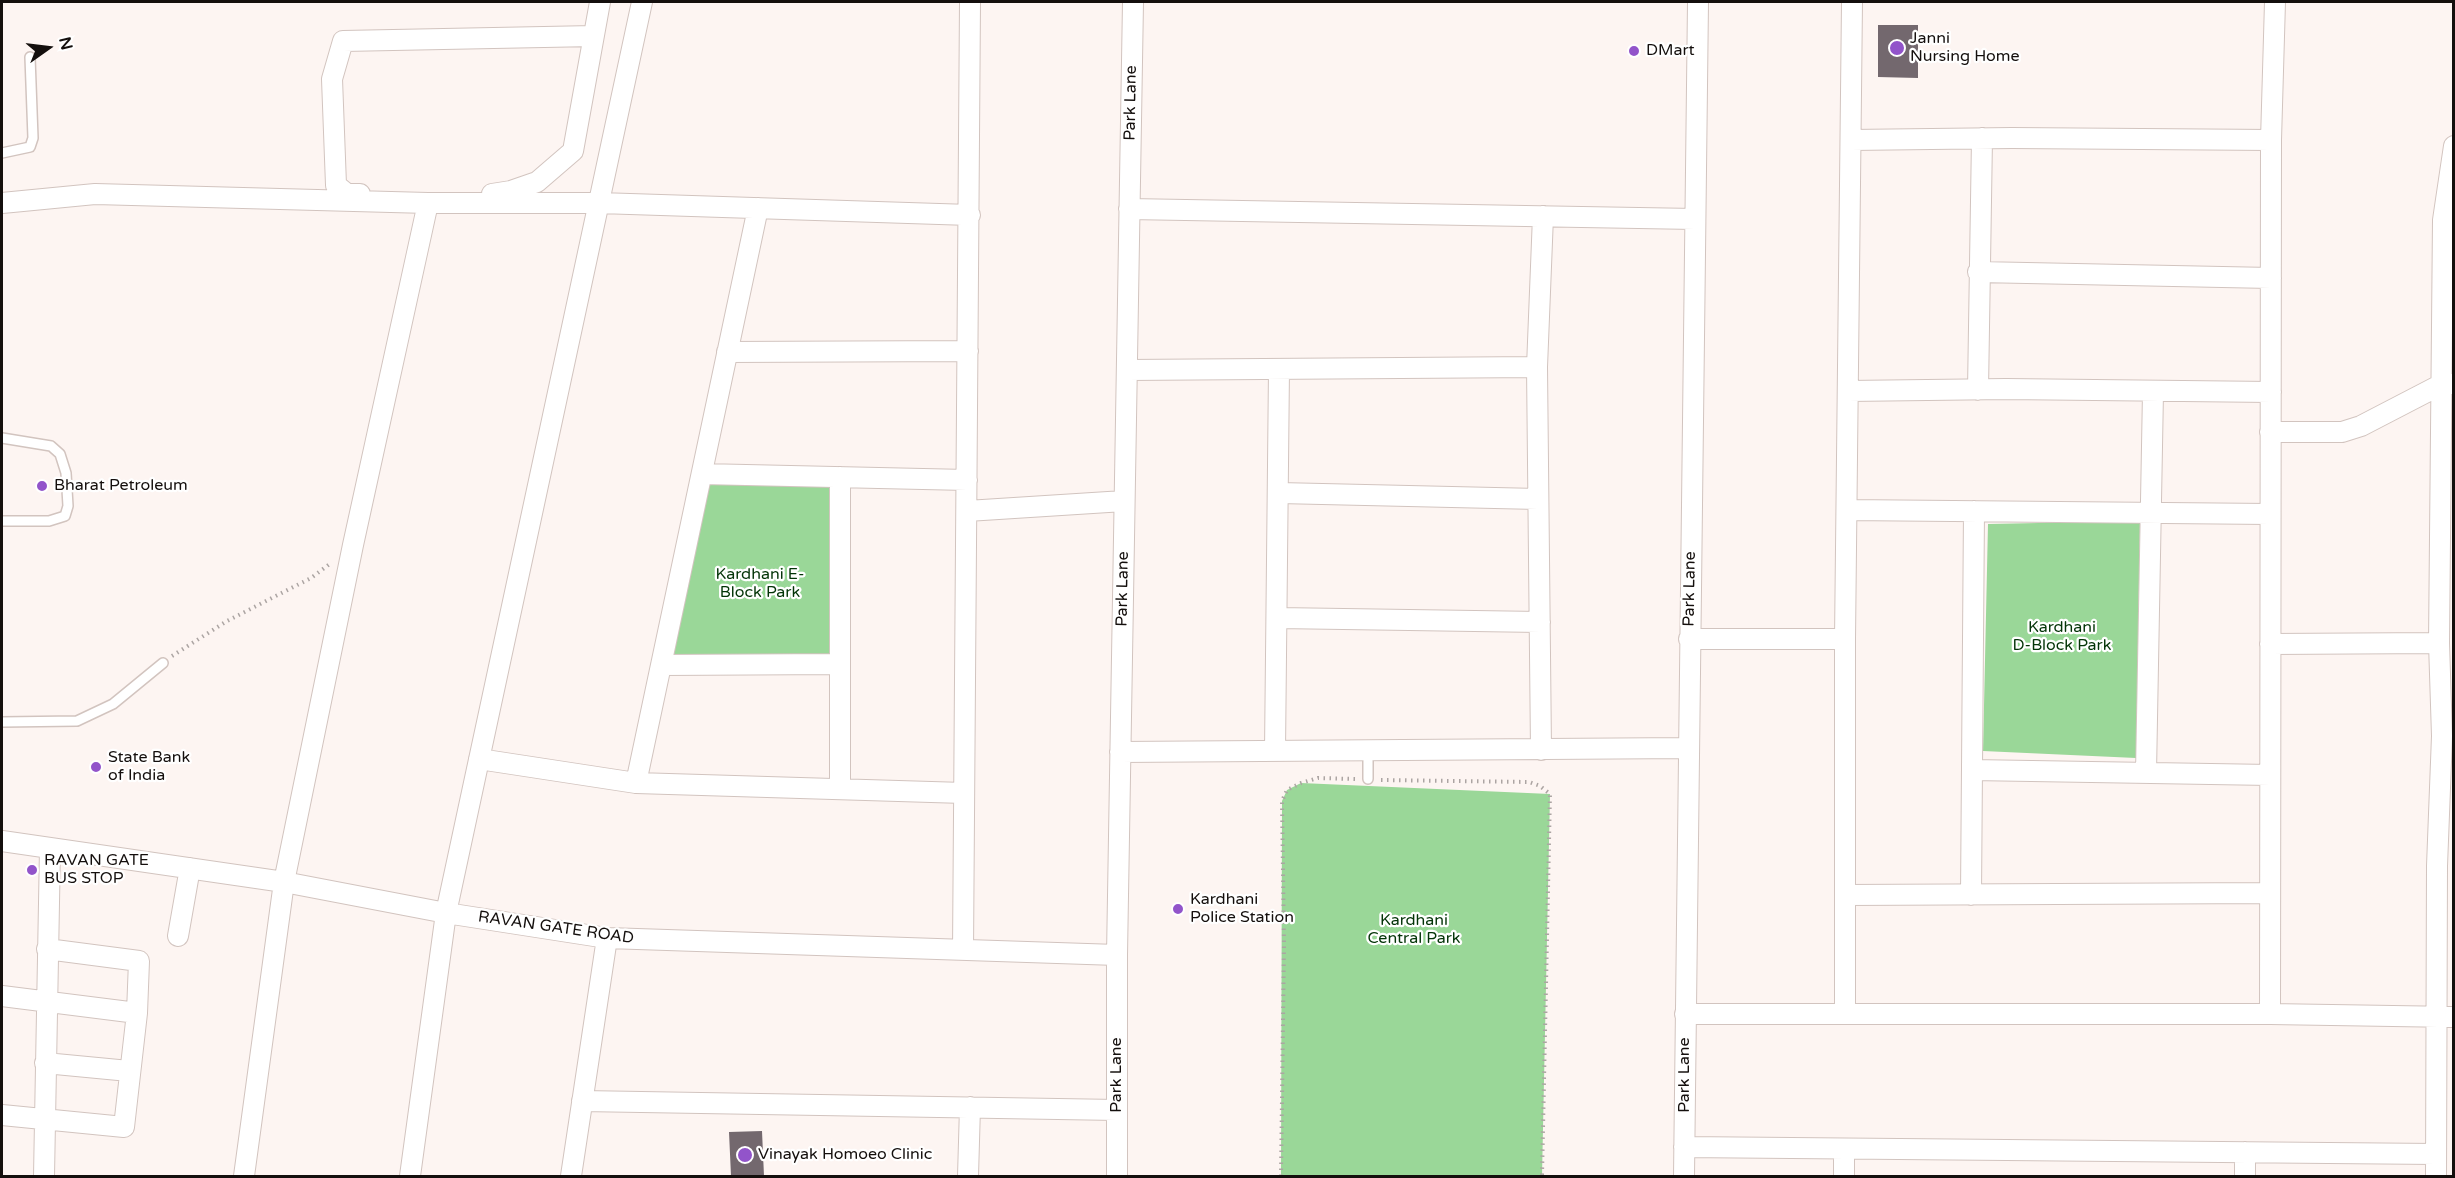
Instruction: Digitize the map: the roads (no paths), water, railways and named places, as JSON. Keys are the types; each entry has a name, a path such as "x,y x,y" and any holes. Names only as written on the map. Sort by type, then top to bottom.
{"street":[{"path":"594,36 343,41 332,79 336,185 347,194 484,195 511,191 537,182 573,151 594,36 600,2"},
{"path":"410,1176 446,913 642,2"},
{"path":"963,950 970,2"},
{"name":"Park Lane","path":"1117,1176 1117,955 1133,2"},
{"name":"Park Lane","path":"1684,1176 1698,2"},
{"path":"1845,1014 1845,639 1852,2"},
{"path":"2270,1014 2271,140 2275,2"},
{"path":"1851,140 1982,138 2271,140"},
{"path":"1978,390 1978,272 1982,138"},
{"path":"1684,1147 2245,1152 2440,1166 2445,1016 2438,958 2445,867 2448,738 2439,643 2447,531 2448,265 2443,220 2454,146"},
{"path":"2,203 95,194 428,202 599,203 970,214"},
{"path":"244,1176 284,882 353,546 428,202"},
{"path":"636,783 758,208"},
{"path":"1129,209 1695,219"},
{"path":"1541,750 1537,367 1543,216"},
{"path":"1978,272 2271,278"},
{"path":"727,352 968,351"},
{"path":"1127,370 1537,367"},
{"path":"1275,751 1279,369"},
{"path":"2270,432 2342,432 2361,426 2448,384"},
{"path":"1848,391 2271,392"},
{"path":"2146,773 2153,392"},
{"path":"702,474 967,480"},
{"path":"840,477 840,789"},
{"path":"1279,494 1538,499"},
{"path":"967,512 1124,501"},
{"path":"1847,510 2270,514"},
{"path":"1971,895 1974,511"},
{"path":"1278,618 1540,621"},
{"path":"1689,639 1845,639"},
{"path":"2270,644 2439,643"},
{"path":"661,665 840,664"},
{"path":"1120,752 1688,748"},
{"path":"479,759 636,783 964,793"},
{"path":"1972,770 2270,775"},
{"name":"RAVAN GATE ROAD","path":"2,842 284,882 446,913 607,938 1117,955"},
{"path":"44,1176 45,1001 50,848"},
{"path":"178,936 190,868"},
{"path":"1845,895 2270,893"},
{"path":"571,1176 607,938"},
{"path":"2438,958 2454,946"},
{"path":"2,1115 124,1127 137,1013 139,961 47,949"},
{"path":"2,996 137,1013"},
{"path":"1685,1014 2445,1016"},
{"path":"45,1063 129,1071"},
{"path":"582,1101 1117,1110"},
{"path":"968,1176 970,1107"},
{"path":"1844,1149 1844,1176"},
{"path":"2245,1152 2245,1176"}],"lane":[{"path":"2,153 30,147 33,138 30,57"},
{"path":"2,438 51,446 60,454 66,473 68,506 64,516 49,521 2,520"},
{"path":"2,722 77,721 113,704 163,663"},
{"path":"1368,751 1368,779"}],"place":[{"name":"Janni Nursing Home","path":"1897,48"},
{"name":"DMart","path":"1634,51"},
{"name":"Bharat Petroleum","path":"42,486"},
{"name":"State Bank of India","path":"96,767"},
{"name":"RAVAN GATE BUS STOP","path":"32,870"},
{"name":"Kardhani Police Station","path":"1178,909"},
{"name":"Vinayak Homoeo Clinic","path":"745,1155"}],"park label":[{"name":"Kardhani E- Block Park","path":"760,584"},
{"name":"Kardhani D-Block Park","path":"2062,637"},
{"name":"Kardhani Central Park","path":"1414,930"}]}
